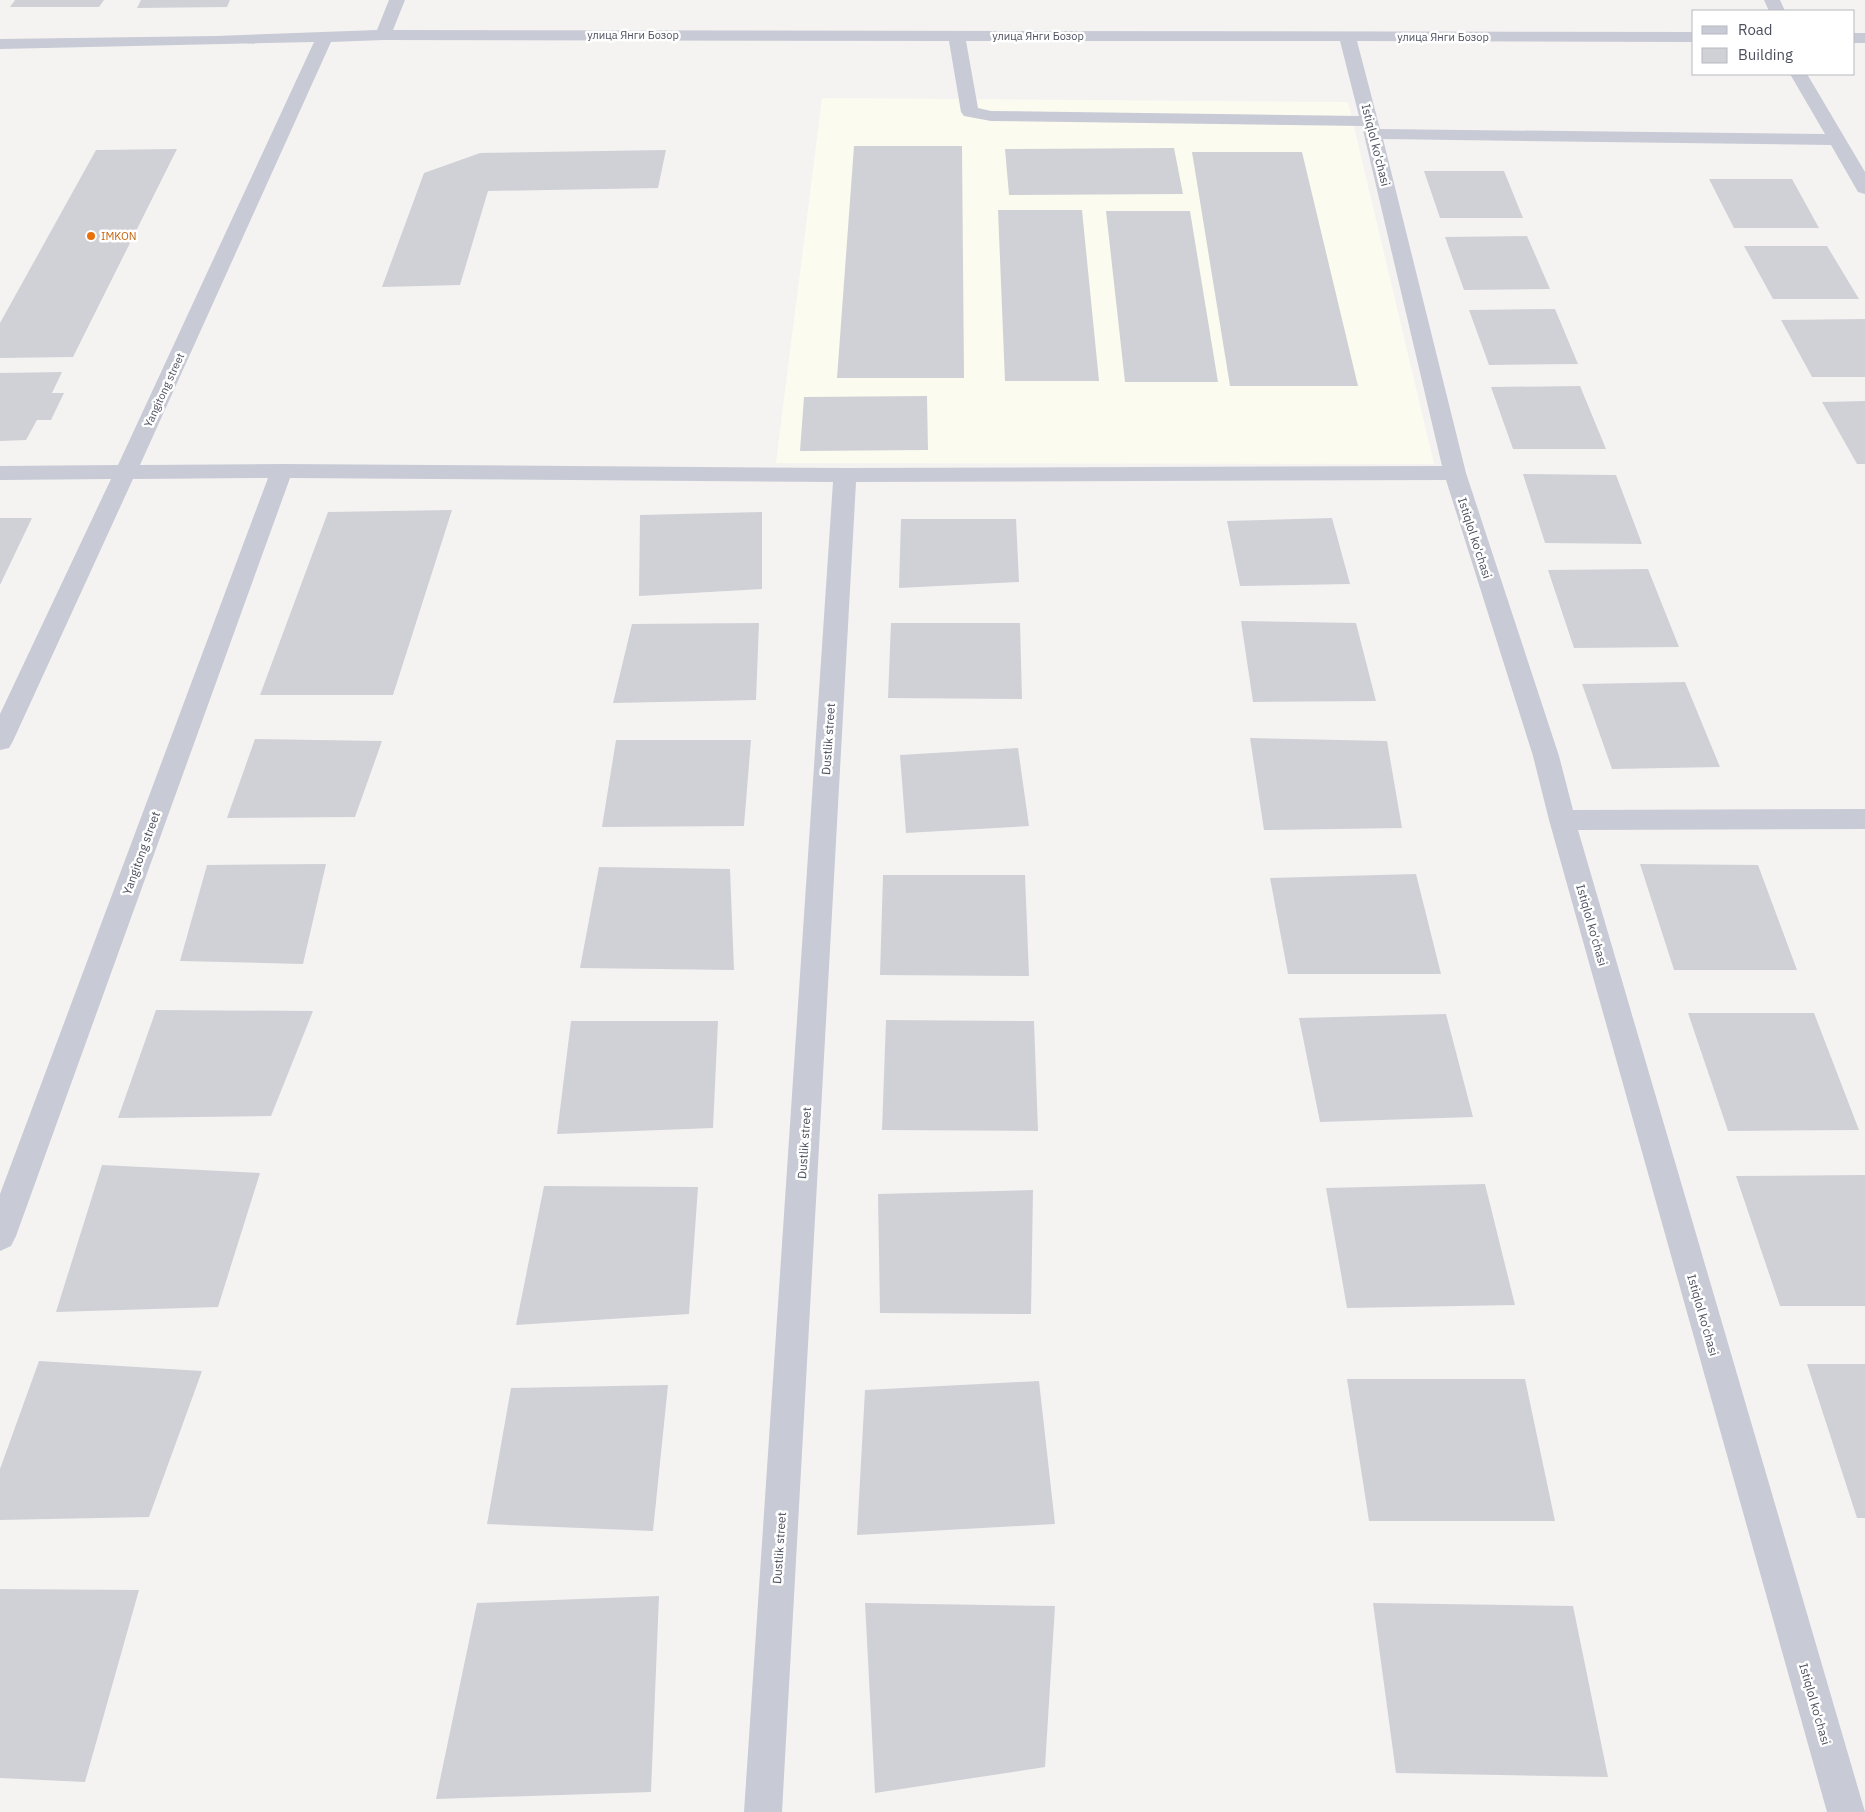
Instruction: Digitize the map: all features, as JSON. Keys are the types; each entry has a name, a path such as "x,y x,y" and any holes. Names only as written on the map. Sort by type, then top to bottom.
{"street":[{"path":"383,35 397,0"},
{"name":"улица Янги Бозор","path":"0,44 216,41 383,35 1692,37"},
{"path":"956,36 970,112 991,116 1837,140"},
{"name":"Istiqlol ko'chasi","path":"1348,36 1455,473 1546,756 1562,820 1846,1812"},
{"name":"Yangitong street","path":"0,741 325,37"},
{"path":"1800,75 1865,188"},
{"path":"0,474 126,471 844,475 1455,473"},
{"name":"Yangitong street","path":"0,1236 282,471"},
{"name":"Dustlik street","path":"763,1812 844,475"},
{"path":"1562,820 1865,819"}],"shaded area":[{"path":"822,98 1348,102 1434,464 776,463"}],"building":[{"path":"15,0 104,0 99,7 10,7"},
{"path":"141,0 230,0 227,7 137,8"},
{"path":"854,146 962,146 964,378 837,378"},
{"path":"1174,148 1183,194 1009,195 1005,149"},
{"name":"IMKON","path":"177,149 73,357 0,358 0,323 96,150"},
{"path":"666,150 658,188 488,191 460,285 382,287 424,173 480,153"},
{"path":"1192,152 1302,152 1358,386 1230,386"},
{"path":"1424,171 1504,171 1523,218 1440,218"},
{"path":"1709,179 1792,179 1819,228 1734,228"},
{"path":"998,210 1082,210 1099,381 1005,381"},
{"path":"1106,211 1190,211 1218,382 1125,382"},
{"path":"1527,236 1550,289 1464,290 1445,237"},
{"path":"1744,246 1827,246 1859,299 1773,299"},
{"path":"1555,309 1578,364 1489,365 1469,310"},
{"path":"1865,319 1865,377 1812,377 1781,320"},
{"path":"62,372 52,393 64,393 51,420 37,420 26,440 0,441 0,373"},
{"path":"1580,386 1606,449 1513,449 1491,387"},
{"path":"927,396 928,450 800,451 804,397"},
{"path":"1865,401 1865,464 1857,464 1822,402"},
{"path":"1523,474 1616,475 1642,544 1545,543"},
{"path":"452,510 393,695 260,695 328,512"},
{"path":"762,512 762,589 639,596 640,515"},
{"path":"0,518 32,518 0,585"},
{"path":"1332,518 1350,584 1240,586 1227,521"},
{"path":"901,519 1016,519 1019,582 899,588"},
{"path":"1648,569 1679,647 1574,648 1548,570"},
{"path":"1241,621 1356,623 1376,701 1253,702"},
{"path":"759,623 756,700 613,703 632,624"},
{"path":"891,623 1020,623 1022,699 888,698"},
{"path":"1685,682 1720,767 1612,769 1582,684"},
{"path":"1250,738 1387,741 1402,828 1264,830"},
{"path":"255,739 382,741 355,817 227,818"},
{"path":"616,740 751,740 744,826 602,827"},
{"path":"1018,748 1029,826 906,833 900,755"},
{"path":"326,864 303,964 180,961 207,865"},
{"path":"1640,864 1758,865 1797,970 1674,970"},
{"path":"599,867 730,869 734,970 580,968"},
{"path":"1416,874 1441,974 1288,974 1270,878"},
{"path":"883,875 1025,875 1029,976 880,975"},
{"path":"156,1010 313,1011 271,1116 118,1118"},
{"path":"1688,1013 1814,1013 1859,1130 1728,1131"},
{"path":"1446,1014 1473,1117 1320,1122 1299,1018"},
{"path":"886,1020 1034,1021 1038,1131 882,1130"},
{"path":"571,1021 718,1021 713,1128 557,1134"},
{"path":"102,1165 260,1173 218,1307 56,1312"},
{"path":"1865,1175 1865,1306 1780,1306 1736,1176"},
{"path":"1485,1184 1515,1305 1347,1308 1326,1188"},
{"path":"544,1186 698,1187 689,1314 516,1325"},
{"path":"1033,1190 1031,1314 880,1313 878,1194"},
{"path":"39,1361 202,1371 149,1517 0,1520 0,1469"},
{"path":"1807,1364 1865,1364 1865,1518 1857,1518"},
{"path":"1347,1379 1525,1379 1555,1521 1369,1521"},
{"path":"1039,1381 1055,1524 857,1535 865,1390"},
{"path":"668,1385 653,1531 487,1524 511,1388"},
{"path":"0,1589 139,1590 85,1782 0,1778"},
{"path":"659,1596 651,1792 436,1799 477,1603"},
{"path":"865,1603 1055,1606 1045,1767 875,1793"},
{"path":"1373,1603 1573,1606 1608,1777 1396,1773"}],"place":[{"name":"IMKON","path":"91,236"}]}
